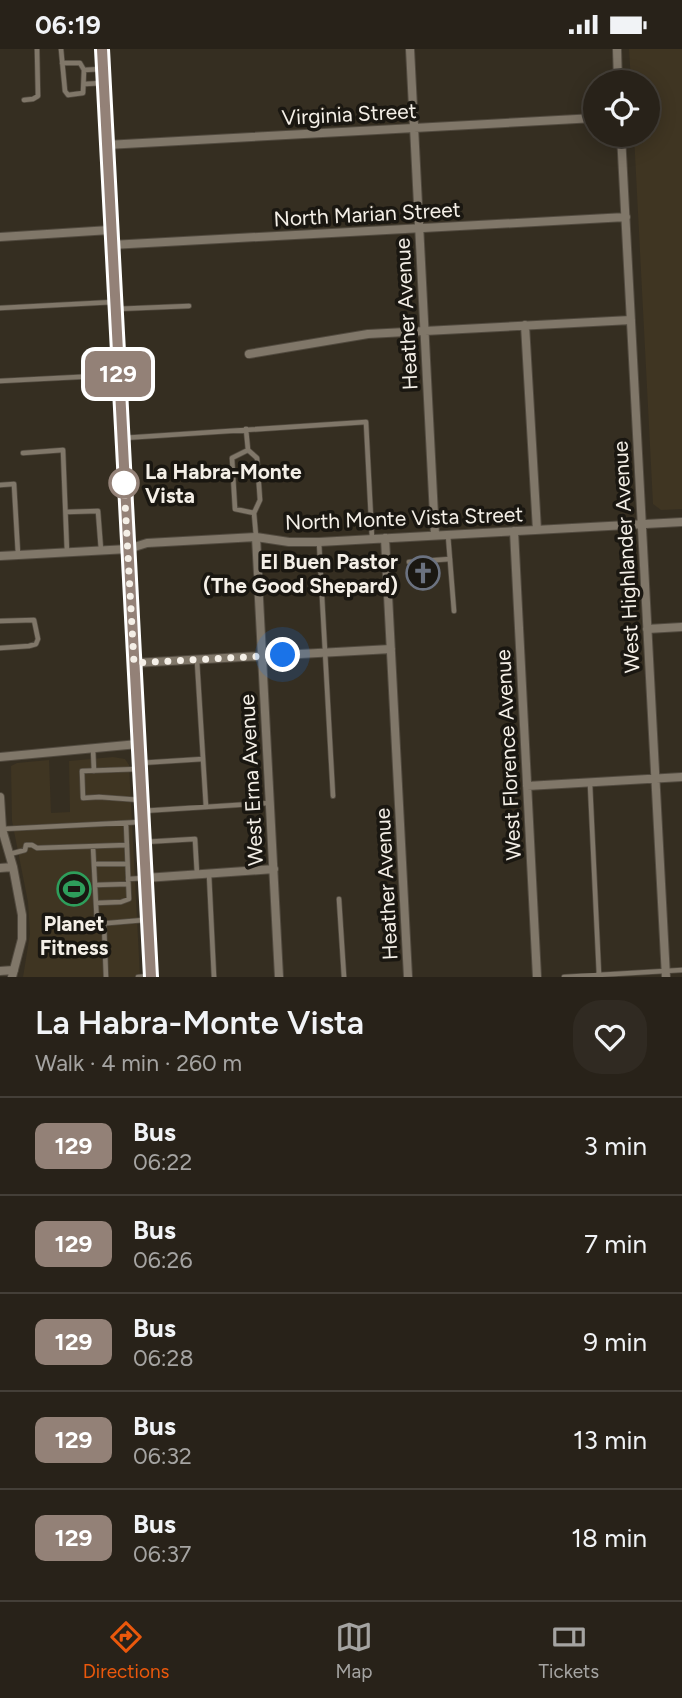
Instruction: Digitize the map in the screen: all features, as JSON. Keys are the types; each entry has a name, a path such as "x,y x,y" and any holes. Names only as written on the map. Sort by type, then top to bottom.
{"main road":[{"path":"102,49 150,977"}],"street":[{"name":"Heather Avenue","path":"410,49 435,535"},
{"path":"617,49 618,70"},
{"name":"Virginia Street","path":"106,145 583,119"},
{"name":"West Highlander Avenue","path":"622,147 666,974"},
{"name":"North Marian Street","path":"111,245 625,217"},
{"path":"0,237 110,230"},
{"path":"249,354 356,335 631,320"},
{"path":"525,325 537,530"},
{"name":"North Monte Vista Street","path":"0,556 128,549 147,543 256,537 289,543 319,542 682,521"},
{"name":"West Florence Avenue","path":"514,531 537,977"},
{"name":"West Erna Avenue","path":"256,537 279,977"},
{"name":"Heather Avenue","path":"385,538 408,977"},
{"path":"647,629 682,627"},
{"path":"134,663 391,649"},
{"path":"0,757 138,744"},
{"path":"527,786 682,778"},
{"path":"0,797 2,829 13,867 22,915 22,939 13,974 0,971"},
{"path":"0,868 13,867"},
{"path":"145,878 274,869"}],"lane":[{"path":"24,100 38,96 37,49"},
{"path":"61,49 62,63 66,93 80,95 85,84 84,69 80,63 62,63"},
{"path":"84,69 103,69"},
{"path":"85,84 103,83"},
{"path":"0,308 188,306"},
{"path":"0,381 118,375"},
{"path":"121,438 366,422 372,539"},
{"path":"246,429 248,450 257,459 260,500 254,513 256,537"},
{"path":"23,453 63,450 67,552"},
{"path":"248,450 232,459 234,500 235,509 254,513"},
{"path":"0,485 14,484 18,555"},
{"path":"66,512 98,511 101,551"},
{"path":"448,534 454,611"},
{"path":"319,542 333,796"},
{"path":"409,562 450,559"},
{"path":"0,621 34,620 38,639 36,644 29,646 0,648"},
{"path":"197,660 206,807"},
{"path":"93,748 94,771"},
{"path":"203,759 82,771 83,798 99,797 142,811 270,803"},
{"path":"590,783 599,975"},
{"path":"2,829 126,823 142,811"},
{"path":"96,903 129,899 126,823"},
{"path":"143,842 195,839 197,874"},
{"path":"9,854 25,850 26,845 37,848 127,845"},
{"path":"93,847 97,924 147,920"},
{"path":"94,865 127,863"},
{"path":"209,874 214,977"},
{"path":"95,885 145,878"},
{"path":"339,899 344,977"},
{"path":"104,924 106,977"},
{"path":"564,977 666,974 682,970"},
{"path":"138,977 150,977"}],"shaded area":[{"path":"629,49 682,49 682,509 661,510 653,504 635,147 660,147 660,70 630,70"},
{"path":"113,757 125,759 129,765 140,977 23,977 30,934 28,902 12,821 11,766 49,760 51,813 70,812 69,761"}],"bus line":[{"name":"129","path":"102,49 151,977"}],"place":[{"name":"La Habra-Monte Vista","path":"124,483"},
{"name":"El Buen Pastor (The Good Shepard)","path":"423,573"},
{"name":"Planet Fitness","path":"74,889"}],"route":[{"path":"124,483 134,663 283,655"}]}
